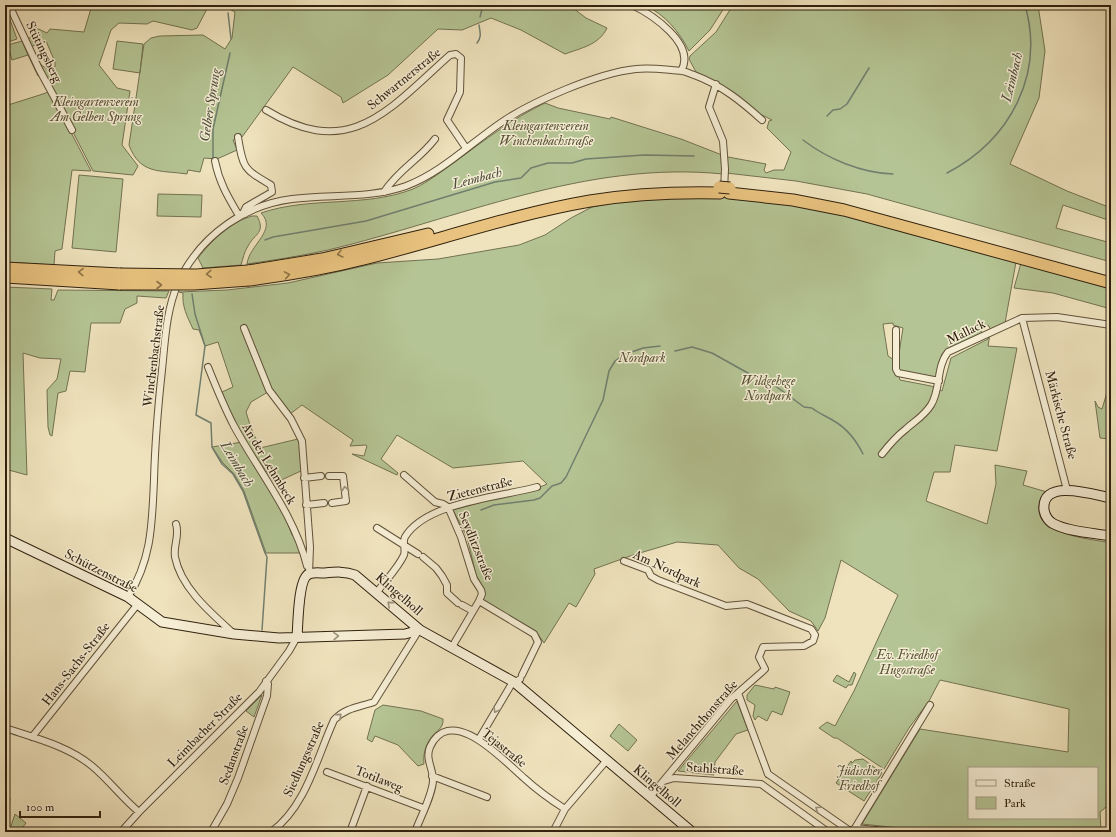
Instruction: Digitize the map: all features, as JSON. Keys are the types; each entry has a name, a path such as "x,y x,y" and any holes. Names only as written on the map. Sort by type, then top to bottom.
{"highway":[{"path":"5,277 120,279 196,275 248,276 584,197 658,187 807,196 848,205 1111,277"},
{"path":"724,191 793,200 844,210 1111,283"},
{"path":"5,268 120,279"}],"street":[{"name":"Stütingsberg","path":"9,5 33,56 72,130"},
{"path":"632,5 652,15 670,31 682,50 684,58 682,71"},
{"name":"Schwartnerstraße","path":"266,110 291,124 312,131 329,132 351,130 366,124 394,104 450,55 456,54 461,58 460,92 447,120 466,148"},
{"name":"Winchenbachstraße","path":"128,597 140,573 151,539 159,400 167,324 173,297 188,265 202,246 221,229 245,214 267,205 291,199 365,195 384,192 421,179 515,114 595,78 622,71 638,69 682,71 716,84 737,98 762,120"},
{"path":"716,84 709,107 723,141 725,169 724,191"},
{"path":"215,161 222,188 238,214 245,214 244,211 246,206 270,194 273,190 271,186 245,167 238,137"},
{"path":"384,192 398,174 425,152 435,139"},
{"name":"Mallack","path":"882,454 896,437 921,418 928,410 936,395 944,358 948,352 1022,318 1057,317 1111,325"},
{"name":"Märkische Straße","path":"1022,318 1067,490"},
{"path":"244,328 269,390 292,419 301,438 310,547 309,574 306,576 302,584 297,637"},
{"path":"896,330 896,369 898,373 939,381"},
{"name":"An der Lehmbeck","path":"208,367 234,426 278,498 302,547 309,574"},
{"name":"Seydlitzstraße","path":"404,475 435,502 448,507 461,537 474,579 481,590 482,594 479,601"},
{"path":"304,478 322,476"},
{"path":"330,476 343,476 346,501 332,502"},
{"name":"Zietenstraße","path":"376,592 403,556 405,537 414,527 448,507 494,494 537,486"},
{"path":"1111,498 1067,490 1054,492 1045,502 1044,512 1050,522 1061,527 1111,536"},
{"path":"306,505 324,503"},
{"path":"176,524 179,532 174,548 176,559 190,590 234,634"},
{"path":"377,528 421,555 436,568 446,582 447,593 460,604 473,611"},
{"name":"Schützenstraße","path":"5,538 128,597 162,622 234,634 279,638 405,634 420,630"},
{"name":"Am Nordpark","path":"624,561 648,570 651,576 658,580 726,606 746,604 812,629 814,632"},
{"name":"Klingelholl","path":"309,574 349,573 355,575 420,630 452,648 519,679 607,760 692,832"},
{"path":"452,648 479,601 534,634 538,642 519,679 479,739"},
{"name":"Hans-Sachs-Straße","path":"32,737 137,605"},
{"path":"288,651 286,644 279,638 297,625"},
{"name":"Siedlungsstraße","path":"272,832 292,812 314,767 334,720 341,713 347,710 374,702 380,695 420,630"},
{"name":"Melanchthonstraße","path":"664,780 738,693 765,669 760,661 763,647 804,646 813,641 815,637 814,632"},
{"name":"Leimbacher Straße","path":"121,832 138,812 242,709 266,681 297,637"},
{"name":"Sedanstraße","path":"211,832 228,804 238,778 267,696 268,684 266,681"},
{"path":"738,693 768,774 851,830 896,832"},
{"path":"851,830 930,705"},
{"path":"5,728 73,753 94,767 138,812"},
{"name":"Tejastraße","path":"432,776 428,756 430,747 437,736 448,731 456,731 479,739 548,798 565,809"},
{"path":"552,832 565,809 607,760"},
{"name":"Totilaweg","path":"314,767 424,808"},
{"name":"Stahlstraße","path":"761,784 768,774"},
{"path":"415,832 431,788 432,776 487,797"},
{"name":"Stahlstraße","path":"664,780 674,778 761,784 828,832"},
{"path":"650,797 664,780"},
{"path":"350,832 367,786"}],"green space":[{"name":"Kleingartenverein Am Gelben Sprung","path":"92,5 209,5 197,28 192,30 153,21 147,24 119,23 111,30 99,65 117,88 130,91 122,145 138,166 133,175 93,171 42,72 38,76 28,55 31,54 44,67 55,67 55,62 46,41 30,47 26,39 32,37 32,26 47,33 50,29 84,32"},
{"path":"222,5 569,5 586,18 607,28 604,34 594,42 583,48 565,54 521,30 491,18 462,30 438,29 388,75 343,103 341,97 293,67 242,137 233,140 237,150 217,159 204,158 200,172 188,170 187,174 160,171 145,166 139,162 129,145 144,44 151,38 160,36 203,35 225,49 232,38 235,12"},
{"path":"645,5 726,5 710,30 689,51 671,24"},
{"path":"733,5 1038,5 1045,51 1039,98 1010,164 1067,191 1111,208 1111,221 1063,205 1056,228 1111,243 1111,262 867,194 796,181 726,173 726,159 728,157 766,164 764,170 766,173 774,170 784,170 791,152 767,128 769,121 772,120 754,111 722,85 696,72 689,59 690,56 716,32"},
{"path":"5,6 17,39 5,43"},
{"path":"22,41 28,55 12,60 8,45"},
{"path":"117,41 143,44 140,73 113,69"},
{"path":"49,90 91,171 72,170 62,249 55,251 54,265 5,262 5,106 46,93"},
{"name":"Kleingartenverein Winchenbachstraße","path":"545,103 558,108 610,119 611,117 681,139 722,155 723,174 672,172 622,176 572,184 523,195 328,250 247,264 252,250 265,232 265,219 261,213 299,205 376,198 394,195 413,189 436,176 510,122"},
{"path":"79,175 123,179 116,252 72,248"},
{"path":"158,194 202,195 201,217 157,216"},
{"name":"Nordpark","path":"681,196 766,200 808,207 868,220 1016,262 1005,323 991,330 988,325 980,328 982,334 942,354 936,378 901,372 897,366 903,328 893,325 893,323 883,324 888,356 894,360 900,380 931,386 942,391 951,358 988,339 988,335 990,334 988,346 1017,348 997,451 955,445 950,472 934,472 926,501 987,524 996,484 995,465 1027,471 1023,485 1047,492 1040,500 1039,511 1042,519 1048,526 1057,531 1068,534 1111,543 1111,803 1100,812 1101,832 938,832 862,824 920,729 1068,752 1069,709 940,680 929,701 909,728 884,769 837,738 834,738 819,728 827,722 835,726 854,691 898,595 841,560 825,618 818,631 811,621 789,611 758,579 739,568 718,545 677,542 633,555 594,569 595,574 576,607 569,603 544,643 537,633 483,603 483,588 476,575 467,537 453,510 499,497 531,491 547,484 523,461 453,468 397,435 381,459 398,473 397,475 352,454 364,456 366,445 350,446 353,440 302,405 290,414 268,392 251,402 246,412 251,428 260,448 298,439 301,448 303,470 275,483 238,429 227,405 222,392 233,387 218,342 205,346 199,330 193,329 184,307 183,293 179,292 227,290 288,283 377,263 438,259 519,245 545,235 571,218 592,207 626,200"},
{"path":"252,216 257,216 260,230 247,248 241,265 203,268 198,258 209,245 229,227"},
{"path":"1021,263 1111,288 1111,309 1053,293 1014,288"},
{"path":"5,287 52,289 51,300 54,300 58,290 169,291 166,298 137,296 137,303 125,309 120,323 91,323 85,372 70,371 66,391 58,393 52,436 50,435 48,427 47,390 57,379 61,359 40,358 23,353 27,475 5,469"},
{"path":"1108,389 1111,395 1111,449 1109,439 1100,438 1095,401 1098,407 1102,409"},
{"path":"242,442 277,496 292,535 297,538 303,553 266,553 244,491 234,474 223,463 212,447"},
{"path":"854,672 856,674 852,685 848,685 846,688 833,681 837,675 849,682"},
{"path":"755,685 774,689 775,687 790,692 782,715 772,711 767,721 758,716 755,720 753,716 755,705 747,700 747,695"},
{"path":"262,695 254,717 246,711"},
{"path":"737,701 748,730 736,734 715,762 714,775 678,771"},
{"path":"383,705 421,711 443,719 441,728 432,736 427,745 424,754 424,764 418,766 398,745 375,736 372,742 367,739 375,710"},
{"path":"619,724 637,740 628,751 610,736"},
{"name":"Jüdischer Friedhof","path":"863,759 882,773 864,801 836,783 851,761 852,763 855,760"},
{"path":"5,788 10,799 5,829"},
{"path":"15,814 26,823 19,832 9,832"}],"waterway":[{"path":"480,17 483,5"},
{"name":"Leimbach","path":"947,173 969,159 989,143 1005,124 1017,103 1026,80 1030,56 1030,31 1025,5"},
{"name":"Gelber Sprung","path":"228,13 231,39"},
{"path":"477,43 480,37 479,25"},
{"name":"Gelber Sprung","path":"213,159 213,129 230,53"},
{"path":"827,116 833,110 840,109 847,104 869,68"},
{"name":"Leimbach","path":"803,140 823,153 845,164 869,171 893,174"},
{"name":"Leimbach","path":"265,240 273,237 366,221 495,182 521,178 531,168 548,163 572,163 586,159 644,155 694,156"},
{"name":"Leimbach","path":"192,294 195,314 205,346 196,415 211,423 212,447 222,464 233,474 243,491 267,557 262,630"},
{"path":"481,510 494,505 540,498 552,486 561,483 566,477 603,400 609,371 615,361 623,355 643,348 660,346"},
{"path":"675,351 692,347 712,353 755,377 770,382 804,407 812,408 834,421 847,431 863,454"}],"park label":[{"name":"Wildgehege Nordpark","path":"768,388"},
{"name":"Ev. Friedhof Hugostraße","path":"907,662"}]}
